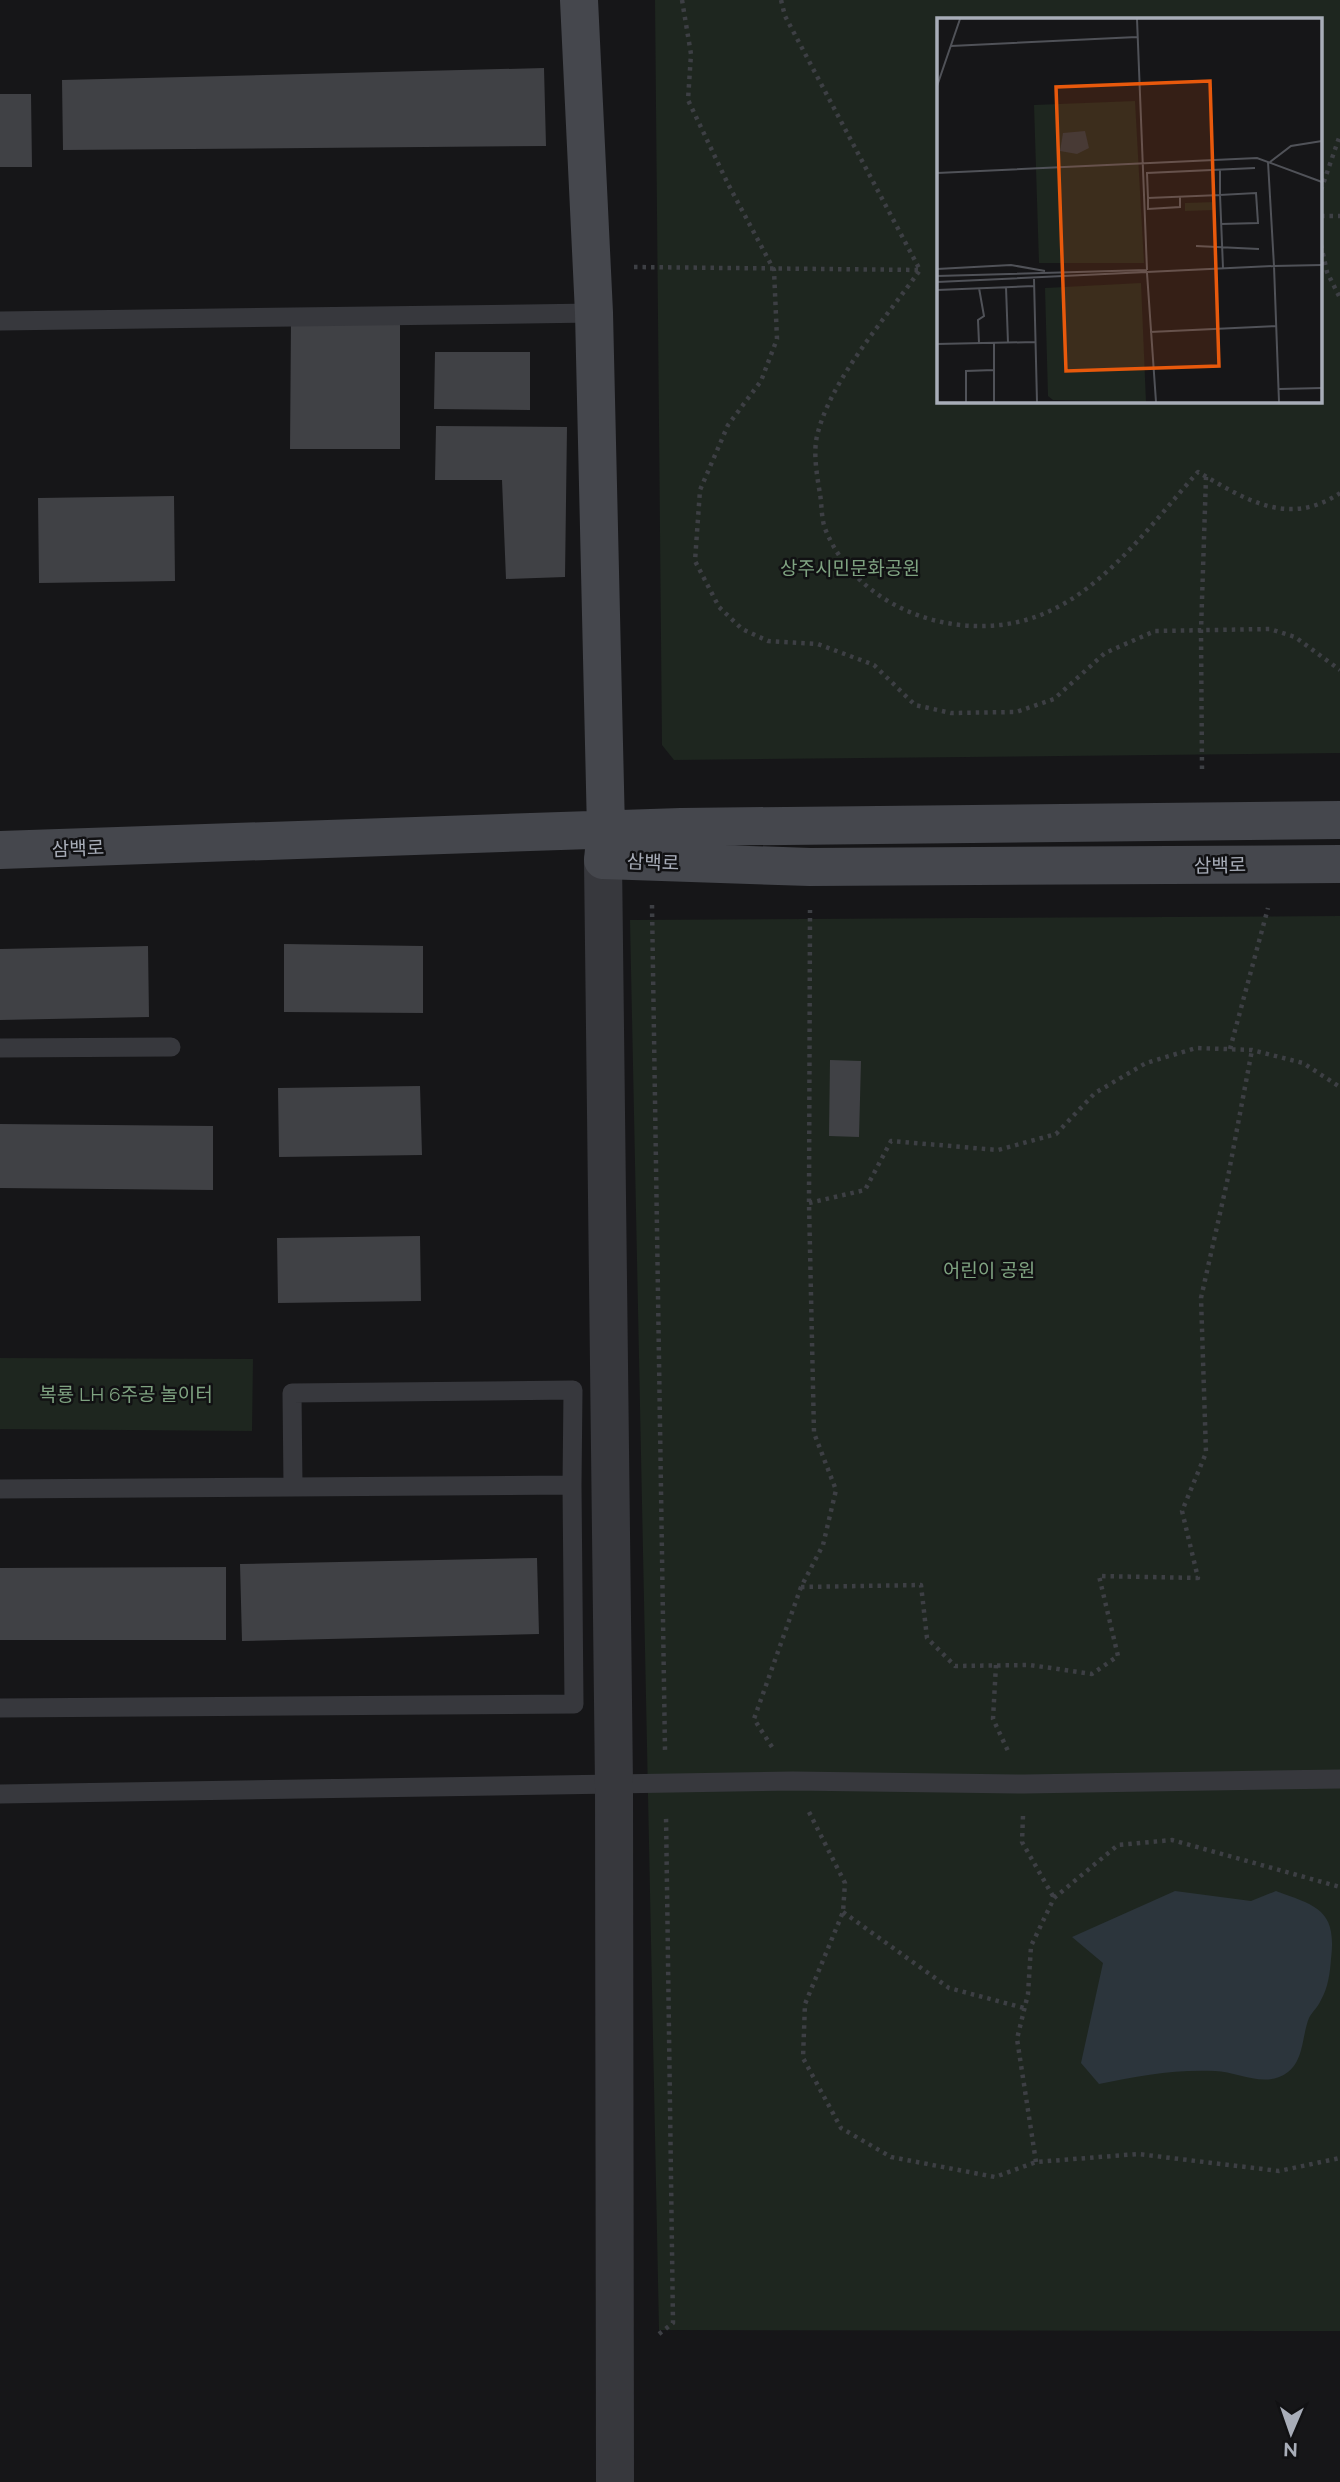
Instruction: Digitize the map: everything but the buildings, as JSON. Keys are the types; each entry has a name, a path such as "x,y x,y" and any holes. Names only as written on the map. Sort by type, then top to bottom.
{"street":[{"path":"579,0 594,313 605,845 614,1785 615,2482"},
{"path":"605,845 1340,820"},
{"name":"삼백로","path":"0,850 605,845 652,862 810,867 1340,864"}],"lane":[{"path":"0,321 594,313"},
{"path":"0,1048 171,1047"},
{"path":"0,1708 574,1704 573,1390 292,1392 293,1486"},
{"path":"0,1489 572,1485"},
{"path":"0,1794 793,1781 1024,1784 1340,1779"}],"path":[{"path":"682,0 691,54 688,100 728,184 774,270 777,339 761,381 728,425 700,490 695,561 719,607 742,629 768,641 818,644 874,666 915,705 951,713 1016,712 1054,699 1105,653 1155,631 1270,629 1295,637 1340,670"},
{"path":"780,0 785,16 920,270"},
{"path":"1322,187 1340,135"},
{"path":"1322,216 1340,216"},
{"path":"1322,250 1327,272 1340,298"},
{"path":"592,264 774,270 920,270"},
{"path":"920,270 830,397 816,438 817,477 825,530 853,575 894,606 939,623 1022,621 1067,601 1107,572 1198,472 1258,505 1288,511 1322,505 1340,493"},
{"path":"1202,769 1200,631 1206,477"},
{"path":"615,2368 673,2323 652,862"},
{"path":"1230,1049 1279,864"},
{"path":"810,867 809,1203 814,1433 836,1490 824,1545 801,1587 754,1719 793,1781 845,1883 843,1912 805,2004 803,2058 841,2128 891,2157 995,2177 1036,2162 1138,2154 1279,2171 1340,2158"},
{"path":"809,1203 865,1191 891,1141 998,1150 1056,1134 1095,1093 1146,1063 1196,1048 1252,1050 1303,1063 1340,1087"},
{"path":"801,1587 921,1585 927,1637 955,1666 1030,1665 1092,1674 1118,1656 1099,1576 1198,1578 1182,1511 1206,1453 1201,1298 1227,1182 1252,1050"},
{"path":"1036,2162 1017,2039 1024,2008 1031,1946 1055,1898 1118,1845 1172,1840 1340,1887"},
{"path":"843,1912 949,1988 1024,2008"}],"green space":[{"name":"상주시민문화공원","path":"655,0 1340,0 1340,753 674,760 662,745"},
{"name":"어린이 공원","path":"1340,916 1340,2331 659,2330 630,920"},
{"name":"복룡 LH 6주공 놀이터","path":"0,1358 253,1359 252,1431 0,1429"}],"shaded area":[{"path":"1175,1891 1251,1901 1276,1891 1313,1906 1327,1920 1332,1943 1327,1985 1320,2003 1309,2018 1297,2061 1280,2077 1262,2079 1215,2071 1186,2071 1099,2084 1081,2063 1103,1963 1072,1937"}]}
